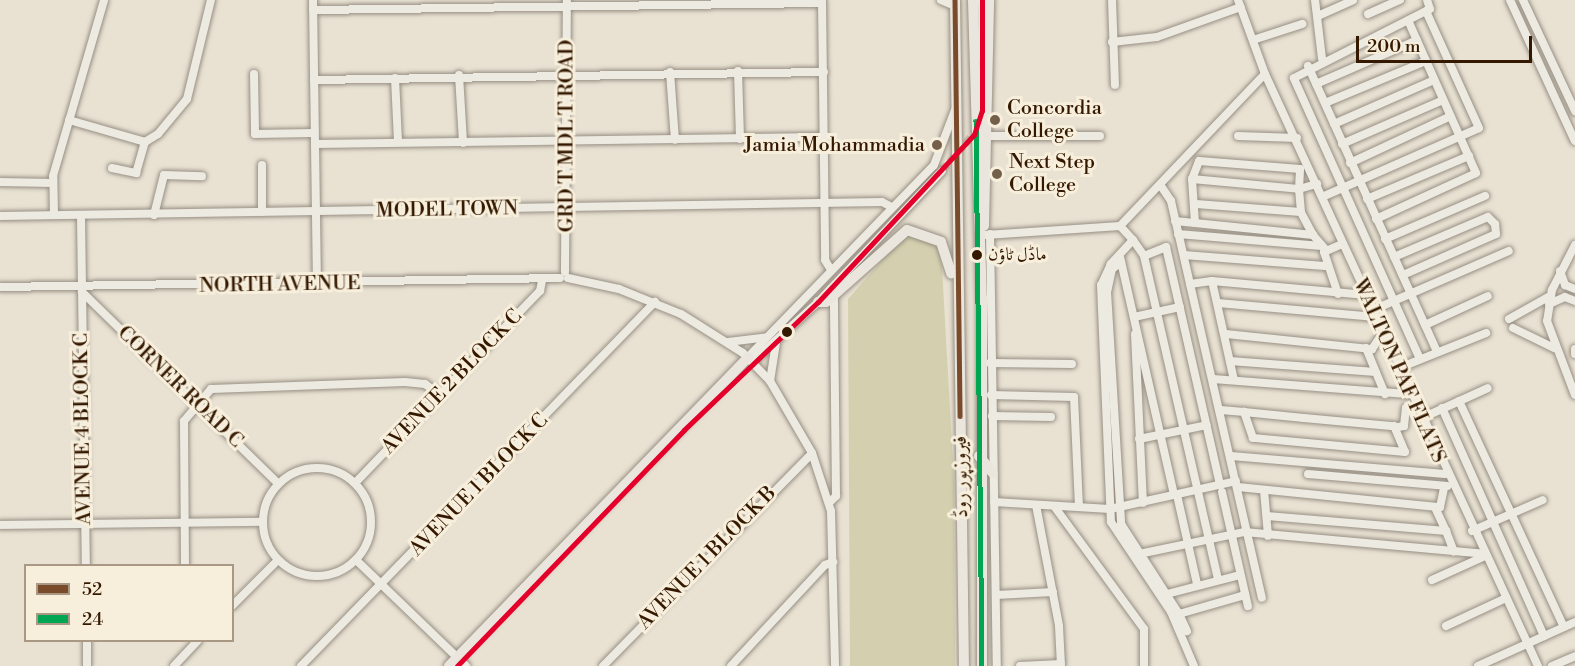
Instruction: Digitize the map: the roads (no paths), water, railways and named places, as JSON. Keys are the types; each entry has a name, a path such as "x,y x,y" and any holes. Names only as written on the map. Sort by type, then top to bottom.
{"main road":[{"name":"فیروزپور روڈ","path":"973,0 985,235 979,456 982,666"},
{"name":"فیروزپور روڈ","path":"985,235 990,136 989,0"},
{"name":"فیروزپور روڈ","path":"955,3 957,303 964,666"},
{"path":"818,302 834,294 896,234 918,230 941,242 957,303"},
{"path":"449,666 461,663 751,359"},
{"path":"979,456 993,473"}],"street":[{"path":"54,215 53,183 104,0"},
{"path":"112,168 136,173 145,142 169,125 187,99 211,0"},
{"path":"313,0 317,284"},
{"path":"941,0 955,3"},
{"path":"982,0 983,75"},
{"path":"1112,0 1115,85"},
{"path":"1315,0 1320,15 1322,59"},
{"path":"1320,15 1353,0"},
{"path":"1368,14 1398,0"},
{"path":"1420,359 1294,83 1295,74 1308,66 1430,9 1426,0"},
{"path":"1510,0 1575,141"},
{"path":"1523,0 1575,111"},
{"path":"313,10 822,1 825,263 831,270"},
{"name":"GRD T MDL T ROAD","path":"564,276 569,208 567,4"},
{"path":"1112,42 1157,37 1240,4"},
{"name":"WALTON PAF FLATS","path":"1240,4 1265,74 1297,138 1382,334 1422,418 1448,486 1485,555 1538,666"},
{"path":"1322,197 1479,128 1426,11"},
{"path":"1376,219 1476,174 1408,20"},
{"path":"1253,40 1302,24"},
{"path":"1316,84 1417,40"},
{"path":"1325,103 1426,61"},
{"path":"1308,66 1437,352"},
{"path":"670,72 675,140"},
{"path":"738,72 740,139"},
{"path":"314,80 567,73 824,72"},
{"path":"997,666 992,416 985,235 1120,226 1161,186 1265,74"},
{"path":"254,75 255,134 314,133"},
{"path":"459,75 463,143"},
{"path":"395,78 398,142"},
{"path":"1334,124 1434,80"},
{"path":"1342,144 1443,100"},
{"path":"751,359 766,337 937,160 956,107"},
{"path":"1350,162 1451,116"},
{"path":"69,120 145,142"},
{"path":"990,136 1100,136"},
{"path":"1238,136 1297,138"},
{"path":"315,144 569,143 825,137"},
{"path":"1367,199 1469,156"},
{"path":"1195,223 1196,204 1192,179 1199,161 1300,169 1301,212 1313,235 1324,248 1325,266 1338,294"},
{"path":"262,165 262,212"},
{"path":"751,359 776,344 942,171"},
{"path":"154,215 164,175 202,176"},
{"path":"1192,179 1299,189 1317,184"},
{"path":"0,182 53,183"},
{"path":"1161,186 1175,221 1184,255 1262,598"},
{"path":"1385,239 1485,196"},
{"name":"MODEL TOWN","path":"0,216 824,205 882,202 892,207"},
{"path":"1196,204 1301,212"},
{"name":"AVENUE 4 BLOCK C","path":"81,216 86,564"},
{"path":"1394,257 1488,217 1495,224 1496,234 1403,275"},
{"path":"1175,221 1313,235"},
{"path":"1120,226 1144,256 1218,580"},
{"path":"1178,234 1324,248 1342,243"},
{"path":"1133,240 1101,285 1116,532 1171,612 1194,666"},
{"path":"1575,245 1560,271 1550,300 1554,348 1575,395"},
{"path":"1144,256 1166,247 1248,606"},
{"path":"1218,303 1374,313 1509,251"},
{"path":"1184,255 1325,266"},
{"path":"1120,259 1197,584"},
{"path":"1560,271 1565,285 1575,290"},
{"path":"564,276 656,302 728,342 751,359 770,381 812,453 829,503 833,562 835,666"},
{"name":"NORTH AVENUE","path":"0,287 82,290 542,281 564,276"},
{"name":"AVENUE 2 BLOCK C","path":"357,481 540,291 542,281"},
{"path":"1190,284 1212,281 1366,295"},
{"path":"1212,281 1226,334 1234,380"},
{"name":"CORNER ROAD C","path":"82,290 277,482"},
{"path":"829,503 836,496 834,294"},
{"path":"1425,324 1488,296"},
{"path":"1554,348 1511,323 1550,300 1565,297 1575,301"},
{"name":"AVENUE 1 BLOCK C","path":"301,666 656,302"},
{"path":"1134,317 1180,307"},
{"path":"1137,332 1143,503"},
{"path":"1399,368 1486,333"},
{"path":"1226,334 1366,348 1374,348 1382,334"},
{"path":"728,342 766,337"},
{"path":"770,381 776,344"},
{"path":"1366,348 1385,394"},
{"path":"1575,349 1575,354"},
{"path":"1230,361 1376,372"},
{"path":"990,363 1072,364"},
{"path":"1213,379 1385,394 1410,394"},
{"path":"185,564 184,421 197,403 223,385 416,382 440,395"},
{"path":"1422,418 1488,388"},
{"path":"991,395 1074,397 1079,507"},
{"path":"1459,401 1564,627"},
{"path":"1221,410 1398,427 1404,426 1406,408 1416,407"},
{"path":"1442,408 1544,636"},
{"path":"1244,412 1253,438 1405,452 1398,427"},
{"path":"992,416 1051,417"},
{"path":"1139,439 1207,425"},
{"name":"AVENUE 1 BLOCK B","path":"603,666 812,453"},
{"path":"1231,456 1445,474"},
{"path":"994,502 1114,509 1198,490 1221,489 1237,484 1264,490 1435,507 1444,503 1448,486 1308,474"},
{"path":"290,475 347,476 357,481 372,519 368,541 356,560 321,574 292,570 278,560 261,522 265,500 277,482 290,475"},
{"path":"1264,490 1268,536"},
{"path":"1472,531 1543,500"},
{"path":"1020,666 1061,665 1053,592 1036,505"},
{"path":"1054,506 1144,629 1144,666"},
{"path":"1435,507 1454,552"},
{"path":"1114,509 1139,554 1167,594 1187,631"},
{"path":"1267,516 1446,531"},
{"path":"0,525 185,521 261,522"},
{"path":"1139,554 1231,533 1485,555"},
{"path":"1432,580 1485,555"},
{"path":"234,604 278,560"},
{"path":"356,560 461,663"},
{"path":"731,666 825,564 833,562"},
{"path":"1167,594 1197,584 1240,575"},
{"path":"996,595 1053,592"},
{"path":"1179,615 1245,595"},
{"path":"1446,626 1506,598"},
{"path":"1478,666 1575,622"},
{"path":"87,642 87,666"},
{"path":"174,666 195,642"},
{"path":"1552,666 1575,656"}],"tunnel":[{"path":"942,171 978,129"}],"place":[{"name":"Concordia College","path":"995,120"},
{"name":"Jamia Mohammadia","path":"937,145"},
{"name":"Next Step College","path":"997,174"},
{"name":"ماڈل ٹاؤن","path":"977,255"}]}
